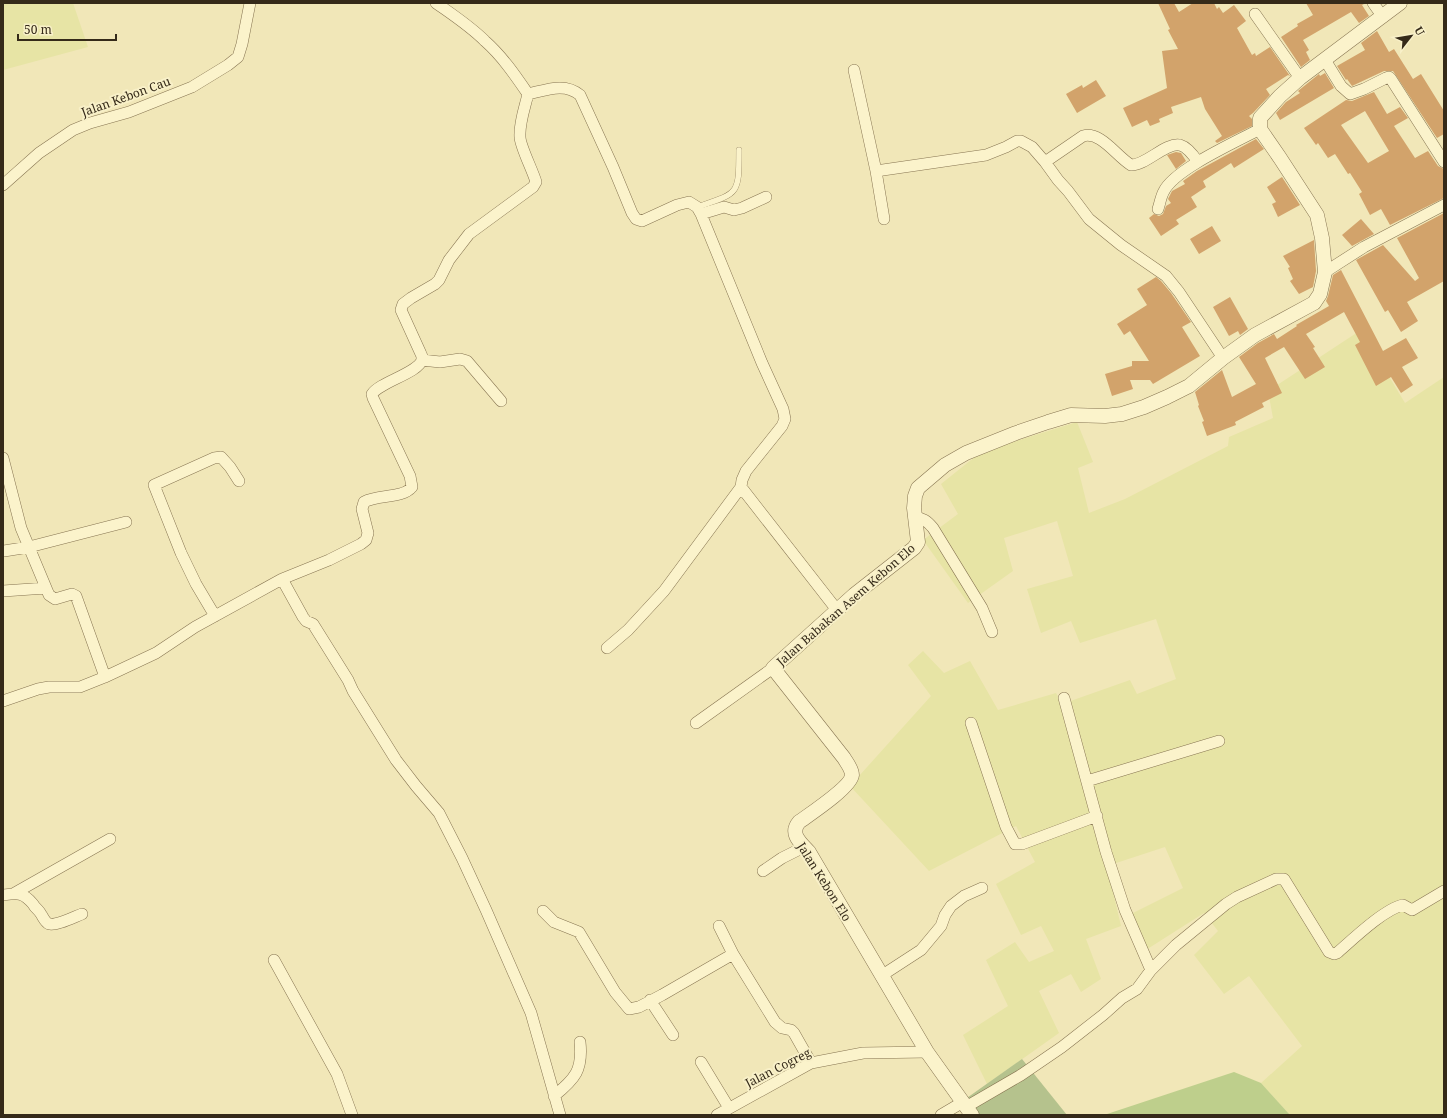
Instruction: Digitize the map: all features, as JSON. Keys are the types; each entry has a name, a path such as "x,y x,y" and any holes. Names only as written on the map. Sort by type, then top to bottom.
{"street":[{"name":"Jalan Kebon Cau","path":"3,185 39,153 73,130 90,123 129,112 192,87 228,65 238,57 250,3"},
{"path":"422,360 421,354 401,310 404,304 439,280 449,260 469,234 535,185 536,182 520,139 520,131 528,94 515,74 485,41 466,24 436,3"},
{"path":"1373,3 1383,16"},
{"path":"1158,209 1164,190 1180,174 1198,162 1260,129 1260,118 1280,96 1300,78 1400,3"},
{"path":"1255,14 1300,78"},
{"path":"1325,60 1341,86 1350,94 1389,77 1444,162"},
{"path":"854,70 876,171 884,218"},
{"path":"528,94 558,88 567,88 580,95 636,219 642,221 689,202 699,211 762,363 779,398 785,419 782,426 746,472 742,480 741,487 664,591 628,630 607,648"},
{"name":"Jalan Babakan Asem Kebon Elo","path":"773,668 836,610 914,548 918,542 914,517 915,496 918,488 945,465 966,453 1016,433 1071,415 1105,416 1122,414 1144,407 1189,386 1223,358 1255,335 1314,303 1320,294 1325,272 1322,238 1317,215 1260,129"},
{"path":"1045,162 1083,136 1087,135 1096,137 1131,165 1138,164 1157,153 1178,144 1182,145 1190,152 1198,162"},
{"path":"876,171 986,155 1017,141 1021,141 1032,147 1089,219 1122,245 1166,276 1180,292 1223,358"},
{"path":"699,211 724,207 734,210 766,197"},
{"path":"1325,272 1371,243 1444,205"},
{"path":"422,360 433,362 460,359 466,361 501,401"},
{"path":"3,701 38,688 80,687 105,677 156,653 179,637 282,579 329,560 366,540 368,534 362,510 364,502 384,496 404,493 409,491 412,487 410,476 372,394 377,389 410,371 422,360"},
{"path":"215,616 196,584 181,553 154,486 214,458 221,457 239,481"},
{"path":"3,458 21,528 49,595 55,599 72,594 76,596 105,677"},
{"path":"741,487 836,610"},
{"path":"914,517 922,517 932,528 982,608 992,632"},
{"path":"4,551 29,547 126,522"},
{"path":"282,579 303,617 314,624 396,760 439,813 486,910 531,1013 560,1115"},
{"path":"3,591 46,588"},
{"path":"696,723 773,668"},
{"name":"Jalan Kebon Elo","path":"773,668 844,758 852,776 849,783 843,790 796,826 795,832 797,839 804,847 926,1052 967,1108"},
{"path":"1064,698 1106,852 1125,910 1151,970"},
{"path":"971,723 1006,827 1015,844 1022,844 1096,816"},
{"path":"1087,781 1219,741"},
{"path":"8,894 110,839"},
{"path":"763,872 782,858 804,847"},
{"path":"941,1115 967,1108 1062,1048 1122,998 1137,989 1151,970 1176,944 1237,896 1276,879 1284,879 1329,952 1334,954 1377,919 1396,908 1403,905 1412,910 1444,891"},
{"path":"881,976 921,950 940,926 951,906 964,896 982,888"},
{"path":"8,894 21,894 28,898 49,924 55,924 82,914"},
{"path":"543,911 554,922 578,932 615,992 627,1008 631,1009 662,996 733,954"},
{"path":"719,926 733,954 771,1016 782,1028 791,1030 794,1033 811,1063"},
{"path":"274,960 337,1074 352,1115"},
{"path":"650,1000 673,1035"},
{"path":"554,1096 568,1084 576,1073 581,1055 580,1042"},
{"name":"Jalan Cogreg","path":"717,1115 811,1063 863,1053 926,1052"},
{"path":"701,1062 728,1108"}],"lane":[{"path":"699,211 731,194 736,188 739,177 739,150"}],"shaded area":[{"path":"3,3 73,3 88,47 3,70"},
{"path":"1361,330 1405,403 1444,377 1444,1115 1290,1115 1261,1083 1302,1046 1249,976 1224,994 1194,955 1218,931 1204,913 1138,955 1129,915 1183,888 1165,847 1107,866 1121,926 1086,939 1101,979 1081,992 1071,974 1039,991 1059,1033 987,1084 963,1035 1008,1006 986,960 1015,942 1029,962 1054,951 1041,926 1021,935 996,884 1035,862 1016,826 929,871 850,786 931,696 908,665 923,651 944,673 970,661 998,710 1056,693 1062,704 1130,680 1137,694 1176,679 1156,619 1080,643 1071,621 1041,633 1027,589 1073,576 1057,521 1004,538 1013,571 968,603 923,540 958,514 941,484 981,452 1077,422 1093,462 1078,468 1089,513 1125,499 1228,446 1229,437 1273,418 1268,391"}],"green space":[{"path":"1022,1059 1067,1115 974,1115 964,1100"},
{"path":"1234,1072 1261,1083 1290,1115 1104,1115"}],"building":[{"path":"1158,3 1174,3 1179,12 1193,3 1214,3 1217,9 1219,7 1223,13 1234,5 1246,21 1237,28 1252,55 1255,53 1256,56 1270,47 1290,76 1288,75 1266,89 1270,95 1249,116 1252,119 1252,126 1217,143 1215,141 1222,136 1205,109 1201,97 1171,107 1173,113 1159,119 1160,122 1150,126 1147,120 1132,127 1123,108 1167,88 1162,51 1178,49 1168,30 1170,29"},
{"path":"1306,3 1366,3 1362,5 1369,16 1359,23 1351,12 1303,40 1309,50 1306,52 1310,60 1301,67 1281,37 1298,26 1297,24 1313,15"},
{"path":"1377,31 1389,52 1394,49 1413,79 1421,74 1444,111 1444,134 1437,138 1393,71 1384,71 1352,86 1347,79 1346,80 1337,66 1365,50 1361,43"},
{"path":"1325,73 1334,88 1280,120 1276,113 1286,102 1300,93 1298,91 1319,74 1320,76"},
{"path":"1096,80 1106,96 1077,113 1066,94 1082,85 1083,88"},
{"path":"1374,92 1387,114 1400,107 1408,118 1394,126 1415,158 1428,151 1438,166 1444,169 1444,198 1390,225 1381,209 1370,215 1359,194 1362,192 1350,173 1348,174 1335,154 1328,158 1318,143 1316,145 1304,128 1346,100 1352,101","holes":["1365,111 1389,151 1368,163 1341,125"]},
{"path":"1256,139 1264,149 1234,168 1231,163 1203,181 1206,187 1191,197 1197,207 1176,220 1179,224 1161,236 1149,218 1154,214 1159,216 1163,214 1166,206 1171,203 1168,199 1172,191 1185,184 1183,181 1197,171"},
{"path":"1176,152 1181,153 1186,161 1176,169 1167,155"},
{"path":"1282,177 1300,205 1278,217 1272,204 1276,202 1267,187"},
{"path":"1444,213 1444,281 1407,302 1418,321 1401,332 1388,310 1385,312 1356,260 1383,245 1415,281 1419,278 1397,238"},
{"path":"1361,219 1374,234 1352,246 1342,235"},
{"path":"1212,226 1221,241 1199,254 1190,239"},
{"path":"1314,240 1316,271 1313,287 1299,294 1290,281 1293,279 1288,268 1290,267 1283,256"},
{"path":"1341,270 1383,351 1406,338 1418,358 1402,367 1413,385 1401,393 1391,377 1376,386 1355,345 1360,342 1344,312 1306,334 1315,347 1313,348 1325,367 1305,379 1284,347 1265,358 1282,393 1262,403 1264,407 1235,422 1236,425 1207,436 1195,392 1222,370 1232,397 1256,384 1239,357 1258,343 1274,334 1277,339 1297,326 1296,325 1329,306 1326,301 1333,275"},
{"path":"1156,277 1171,293 1191,322 1182,327 1200,356 1153,384 1150,380 1130,380 1133,389 1112,396 1105,374 1132,366 1132,361 1149,361 1130,331 1124,335 1117,324 1147,305 1137,289"},
{"path":"1230,297 1248,329 1240,335 1238,331 1229,336 1213,307"}]}
